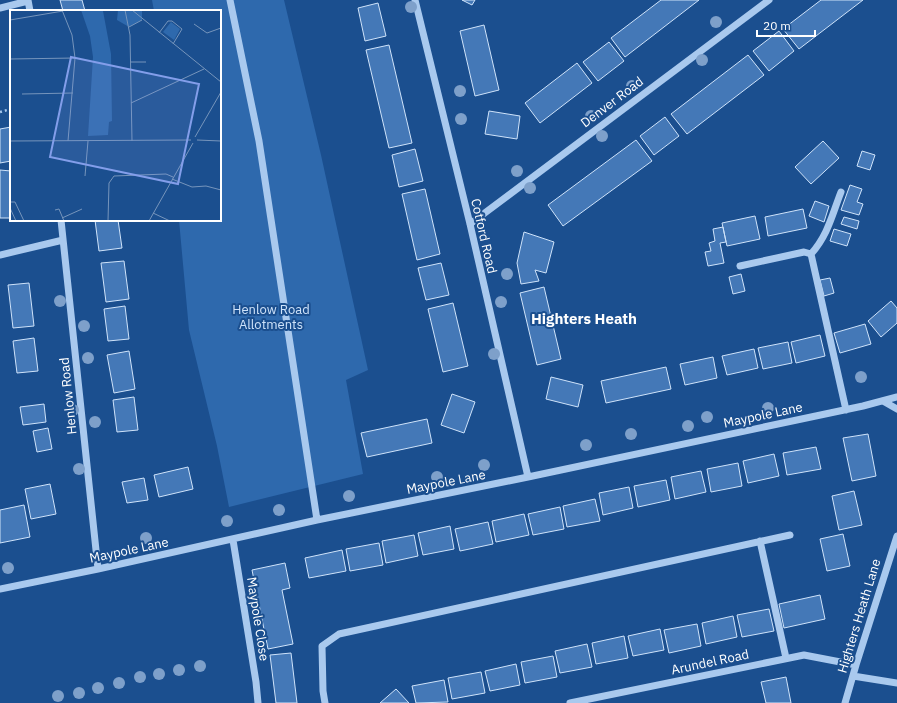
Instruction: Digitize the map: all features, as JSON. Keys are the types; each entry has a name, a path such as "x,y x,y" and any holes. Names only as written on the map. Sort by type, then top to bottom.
{"street":[{"path":"0,8 28,0 30,10"},
{"path":"230,0 259,141 317,520"},
{"name":"Cotford Road","path":"415,0 470,224 528,477"},
{"name":"Denver Road","path":"470,224 769,0"},
{"path":"811,254 820,244 826,233 841,192"},
{"name":"Henlow Road","path":"61,221 98,569"},
{"path":"0,255 63,240"},
{"path":"740,266 804,252 811,254"},
{"path":"811,254 846,410"},
{"name":"Maypole Lane","path":"0,589 233,540 317,520 846,410 897,397"},
{"path":"883,401 897,409"},
{"path":"325,703 323,691 322,646 339,634 790,535"},
{"name":"Highters Heath Lane","path":"845,703 897,536"},
{"name":"Maypole Close","path":"233,540 256,682 258,703"},
{"path":"760,542 786,658"},
{"name":"Arundel Road","path":"570,703 804,654 856,664"},
{"path":"853,676 897,683"}],"path":[{"path":"0,112 10,109"}],"green space":[{"name":"Henlow Road Allotments","path":"152,0 284,0 321,155 368,370 346,380 363,474 229,507 217,446 189,330 179,221 221,221 221,10 154,10"}],"building":[{"path":"60,0 82,0 85,10 63,10"},
{"path":"462,0 475,0 472,5"},
{"path":"661,0 699,0 625,57 611,38"},
{"path":"821,0 863,0 799,49 783,29"},
{"path":"378,3 386,36 365,41 358,8"},
{"path":"484,25 499,90 475,96 460,31"},
{"path":"779,31 794,51 769,71 753,51"},
{"path":"609,42 624,61 598,81 583,62"},
{"path":"389,45 412,143 389,148 366,50"},
{"path":"748,55 764,75 687,134 671,114"},
{"path":"577,63 592,83 540,123 525,103"},
{"path":"489,111 520,116 517,139 485,134"},
{"path":"665,117 679,136 654,155 640,136"},
{"path":"10,127 10,161 0,163 0,129"},
{"path":"636,140 652,161 563,226 548,205"},
{"path":"823,141 839,158 811,184 795,167"},
{"path":"415,149 423,181 399,187 392,155"},
{"path":"862,151 875,155 870,170 857,166"},
{"path":"0,170 10,171 10,218 0,218"},
{"path":"850,185 862,189 857,202 863,204 859,215 841,210"},
{"path":"425,189 440,254 417,260 402,194"},
{"path":"815,201 829,206 824,222 809,216"},
{"path":"803,209 807,228 768,236 765,217"},
{"path":"755,216 760,239 727,246 722,223"},
{"path":"844,217 859,221 857,229 841,224"},
{"path":"95,221 118,221 122,248 99,251"},
{"path":"723,227 726,242 720,243 724,263 708,266 705,252 711,251 709,243 715,241 713,229"},
{"path":"834,229 851,234 847,246 830,241"},
{"path":"524,232 554,242 546,273 535,270 539,281 521,284 517,263"},
{"path":"124,261 129,299 106,302 101,263"},
{"path":"441,263 449,295 426,300 418,268"},
{"path":"741,274 745,291 733,294 729,277"},
{"path":"830,278 834,293 824,296 820,280"},
{"path":"29,283 34,326 13,328 8,285"},
{"path":"544,287 561,359 537,365 520,293"},
{"path":"891,301 897,308 897,323 881,337 868,321"},
{"path":"453,303 468,366 443,372 428,309"},
{"path":"125,306 129,339 108,341 104,309"},
{"path":"865,324 871,344 840,353 834,333"},
{"path":"820,335 825,356 796,363 791,342"},
{"path":"34,338 38,371 17,373 13,341"},
{"path":"788,342 792,363 763,369 758,348"},
{"path":"754,349 758,368 727,375 722,356"},
{"path":"129,351 135,389 114,393 107,355"},
{"path":"713,357 717,378 685,385 680,364"},
{"path":"666,367 671,389 606,403 601,381"},
{"path":"551,377 583,385 578,407 546,399"},
{"path":"452,394 475,402 464,433 441,425"},
{"path":"134,397 138,430 117,432 113,400"},
{"path":"44,404 46,422 23,425 20,407"},
{"path":"427,419 432,443 367,457 361,433"},
{"path":"48,428 52,449 37,452 33,431"},
{"path":"868,434 876,476 852,481 843,438"},
{"path":"816,447 821,469 787,475 783,453"},
{"path":"774,454 779,476 748,483 743,461"},
{"path":"738,463 742,486 711,492 707,469"},
{"path":"188,467 193,489 159,497 154,475"},
{"path":"701,471 706,492 675,499 671,477"},
{"path":"144,478 148,500 127,503 122,482"},
{"path":"666,480 670,500 638,507 634,486"},
{"path":"50,484 56,514 31,519 25,489"},
{"path":"629,487 633,508 603,515 599,493"},
{"path":"854,491 862,525 839,530 832,496"},
{"path":"595,499 600,521 567,527 563,506"},
{"path":"24,505 30,537 0,543 0,510"},
{"path":"560,507 564,529 533,535 528,514"},
{"path":"524,514 529,535 496,542 492,521"},
{"path":"488,522 493,544 460,551 455,529"},
{"path":"450,526 454,549 423,555 418,533"},
{"path":"843,534 850,566 827,571 820,539"},
{"path":"414,535 418,556 386,563 382,541"},
{"path":"379,543 383,565 350,571 346,549"},
{"path":"342,550 346,571 309,578 305,558"},
{"path":"285,563 290,588 282,590 293,644 268,649 252,570"},
{"path":"820,595 825,619 784,628 779,604"},
{"path":"769,609 774,631 742,637 737,615"},
{"path":"733,616 737,637 706,644 702,623"},
{"path":"697,624 701,646 669,653 664,630"},
{"path":"660,629 664,650 633,656 628,636"},
{"path":"624,636 628,658 596,664 592,643"},
{"path":"587,644 592,667 560,673 555,651"},
{"path":"291,653 297,703 276,703 270,655"},
{"path":"553,656 557,677 525,683 521,662"},
{"path":"516,664 520,685 490,691 485,671"},
{"path":"481,672 485,693 452,699 448,678"},
{"path":"786,677 791,703 766,703 761,682"},
{"path":"444,680 448,702 416,703 412,686"},
{"path":"396,689 409,703 380,703"}],"district":[{"name":"Highters Heath","path":"584,318"}]}
